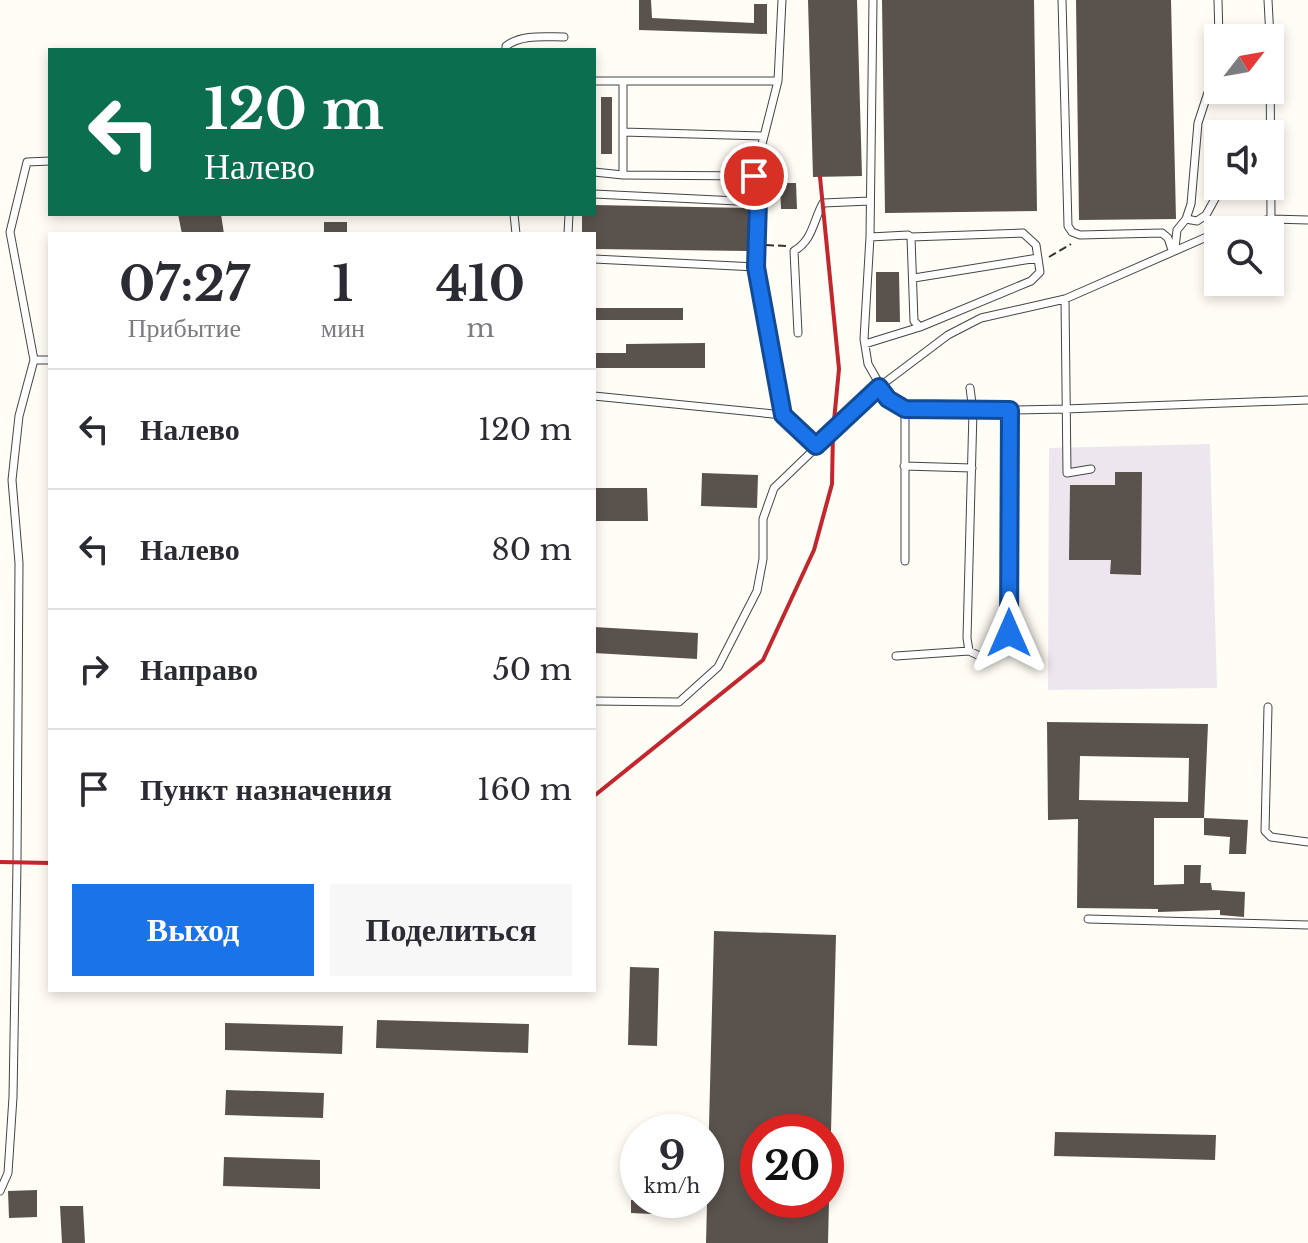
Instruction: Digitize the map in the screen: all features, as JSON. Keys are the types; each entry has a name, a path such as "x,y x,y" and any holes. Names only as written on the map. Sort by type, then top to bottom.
{"lane":[{"path":"782,0 778,81 754,176 758,202 756,267 783,415 816,446"},
{"path":"873,0 870,237 865,344 868,364 888,399 905,409 973,411 1308,400"},
{"path":"1062,0 1068,226 1080,235 1162,233 1174,249"},
{"path":"1218,0 1219,24"},
{"path":"1268,0 1269,24"},
{"path":"506,48 522,38 564,37"},
{"path":"596,81 778,81"},
{"path":"623,81 623,175"},
{"path":"1174,249 1177,230 1186,219 1194,188 1198,123 1204,104"},
{"path":"1270,104 1271,216"},
{"path":"623,132 763,136"},
{"path":"0,1191 8,1173 11,1127 17,878 19,563 12,480 19,416 34,360 10,232 27,162 48,161"},
{"path":"596,172 754,176"},
{"path":"596,194 758,202"},
{"path":"1186,219 1197,221 1206,215 1214,200"},
{"path":"798,333 794,251 804,245 812,232 816,214 823,203 870,201"},
{"path":"1284,219 1308,220"},
{"path":"865,344 920,327 1031,281 1040,272 1036,245 1023,233 870,237"},
{"path":"911,237 914,321 920,327"},
{"path":"596,701 679,702 718,667 757,591 763,559 763,519 774,488 879,387 938,341 981,318 1065,299 1204,237"},
{"path":"914,278 1038,258"},
{"path":"596,259 756,267"},
{"path":"1065,299 1067,473 1091,469"},
{"path":"34,360 48,360"},
{"path":"969,651 973,411 970,388"},
{"path":"596,396 783,415"},
{"path":"905,409 905,561"},
{"path":"896,656 969,651 984,658 994,655 1005,643 1009,633 1010,410"},
{"path":"904,466 972,468"},
{"path":"1268,707 1265,831 1271,837 1308,842"},
{"path":"1088,919 1308,925"}],"path":[{"path":"1038,258 1054,257 1080,235"},
{"path":"757,245 786,245 794,251"}],"shaded area":[{"path":"1210,444 1217,688 1048,690 1049,448"}],"building":[{"path":"639,0 651,0 652,18 754,23 754,4 767,4 767,34 639,30"},
{"path":"808,0 857,0 862,176 813,177"},
{"path":"882,0 1034,0 1037,211 885,213"},
{"path":"1076,0 1171,0 1176,219 1079,220"},
{"path":"601,97 612,97 612,154 601,154"},
{"path":"780,183 796,183 797,209 781,209"},
{"path":"596,205 749,208 748,251 596,249 596,232 582,232 582,216 596,216"},
{"path":"178,216 221,216 224,232 182,232"},
{"path":"324,222 347,222 347,232 324,232"},
{"path":"876,272 899,272 900,322 876,322"},
{"path":"596,308 683,308 683,320 596,320"},
{"path":"705,343 705,368 596,368 596,353 626,353 626,344"},
{"path":"1115,472 1142,472 1141,575 1110,574 1111,560 1069,560 1070,485 1115,485"},
{"path":"702,473 758,475 757,508 701,506"},
{"path":"596,488 647,488 648,521 596,521"},
{"path":"596,627 698,633 697,659 596,653"},
{"path":"1047,722 1208,724 1204,818 1154,818 1154,885 1184,884 1184,865 1201,865 1200,883 1211,883 1212,890 1245,892 1244,917 1220,915 1220,910 1158,912 1158,909 1077,908 1078,819 1048,820","holes":["1080,756 1189,758 1188,802 1079,800"]},
{"path":"1204,818 1248,820 1246,854 1229,854 1230,837 1204,835"},
{"path":"714,931 836,935 831,1114 740,1114 740,1218 829,1218 828,1243 706,1243 707,1218 724,1218 724,1114 709,1114"},
{"path":"630,967 659,968 657,1046 628,1045"},
{"path":"377,1020 529,1024 528,1053 376,1048"},
{"path":"225,1023 343,1026 342,1054 225,1050"},
{"path":"226,1090 324,1093 323,1118 225,1115"},
{"path":"1055,1132 1216,1135 1215,1160 1054,1156"},
{"path":"224,1157 320,1160 320,1189 223,1186"},
{"path":"37,1190 37,1217 9,1218 8,1191"},
{"path":"60,1206 83,1206 85,1243 62,1243"}],"railway":[{"path":"596,794 763,660 814,550 832,484 839,369 820,177"},
{"path":"0,862 48,863"}],"route":[{"path":"754,176 758,202 756,267 783,415 816,446 879,387 888,399 905,409 1010,410 1009,633"}]}
